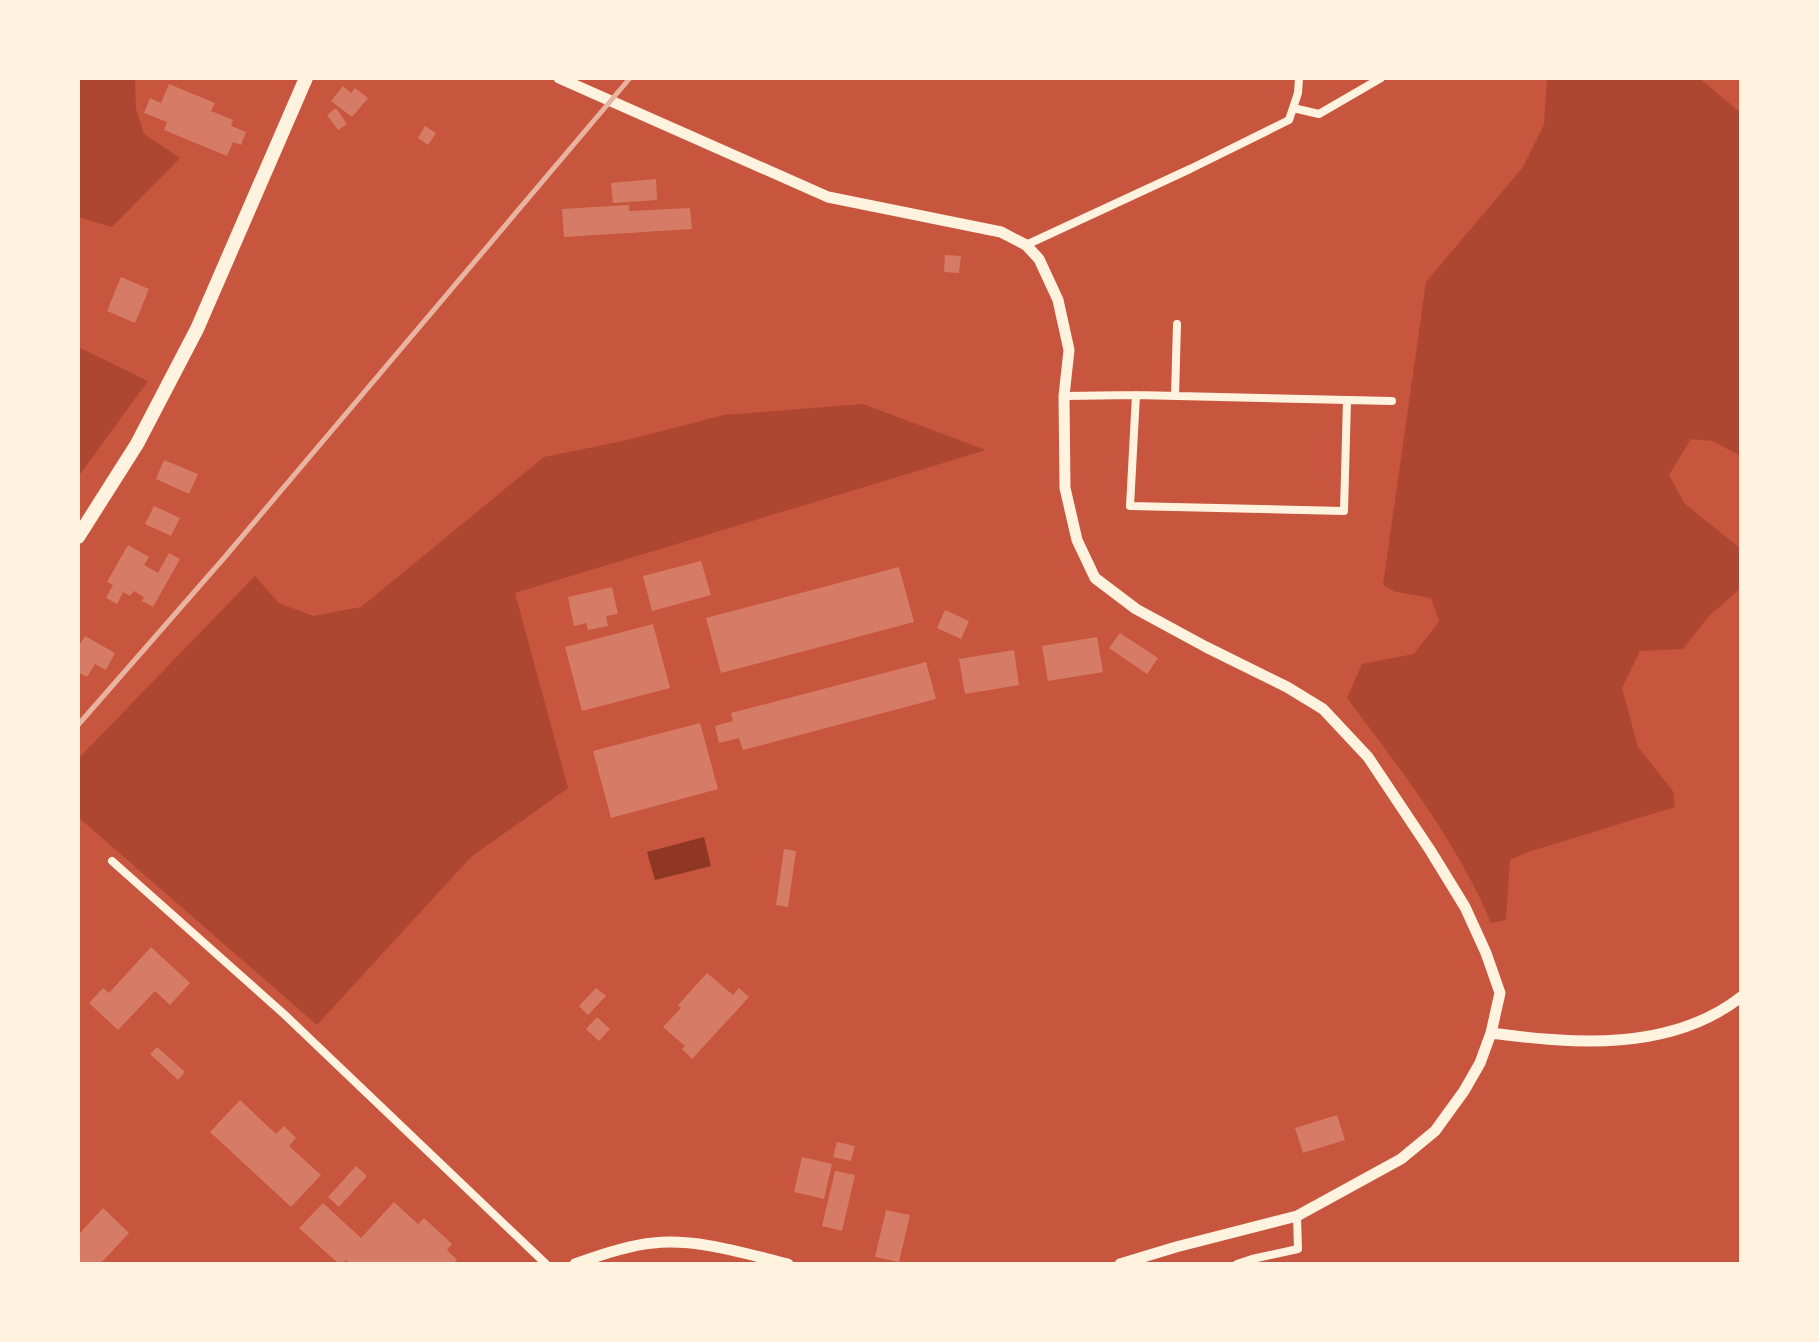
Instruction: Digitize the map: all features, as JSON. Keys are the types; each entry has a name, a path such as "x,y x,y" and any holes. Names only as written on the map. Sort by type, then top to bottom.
{"highway":[{"path":"78,537 137,444 197,329 306,78"}],"street":[{"path":"559,78 828,197 1001,232 1026,245 1039,259 1058,300 1069,350 1064,396 1065,488 1077,540 1095,578 1136,609 1287,687 1323,709 1368,757 1465,907 1500,993 1480,1063 1435,1131 1401,1159 1297,1216 1120,1264"},
{"path":"1026,245 1289,120 1298,93 1299,78"},
{"path":"1293,108 1319,114 1381,78"},
{"path":"1175,396 1177,324"},
{"path":"1136,395 1130,506 1344,511 1347,400"},
{"path":"1064,396 1392,401"},
{"path":"112,861 285,1015 546,1264"},
{"path":"1491,1033 1605,1042 1643,1038 1691,1026 1741,997"},
{"path":"1237,1264 1298,1249 1297,1216"},
{"path":"575,1264 653,1243 706,1244 788,1264"}],"shaded area":[{"path":"78,78 135,78 136,109 144,134 180,158 112,227 78,217"},
{"path":"1547,78 1699,78 1741,113 1741,456 1712,441 1691,439 1669,475 1684,503 1741,549 1741,588 1708,617 1683,649 1640,651 1622,688 1638,747 1673,791 1675,807 1510,860 1506,920 1491,923 1445,835 1347,698 1362,664 1414,654 1439,621 1431,598 1396,592 1383,585 1426,282 1523,167 1544,125"},
{"path":"78,347 148,381 78,477"},
{"path":"863,404 986,450 515,593 568,788 471,857 317,1025 78,817 78,759 255,576 279,603 313,616 361,607 544,457 724,415"},
{"path":"704,837 711,866 655,880 647,852"}],"building":[{"path":"169,84 215,103 211,111 233,120 231,126 246,132 241,145 233,142 227,156 164,130 167,122 144,113 150,98 161,103"},
{"path":"343,86 351,93 355,88 368,98 352,117 331,101"},
{"path":"336,108 347,124 338,130 327,115"},
{"path":"425,126 436,133 428,145 418,138"},
{"path":"656,179 657,200 613,203 611,183"},
{"path":"629,205 629,211 690,208 692,229 564,237 562,209"},
{"path":"945,255 961,256 959,273 944,272"},
{"path":"121,277 149,289 135,323 107,311"},
{"path":"164,460 198,474 189,494 156,479"},
{"path":"154,506 180,518 171,536 145,524"},
{"path":"128,545 149,557 144,565 158,573 169,553 180,559 153,607 142,601 144,597 134,591 130,596 123,592 117,604 106,598 113,585 107,582"},
{"path":"701,561 711,595 652,611 643,576"},
{"path":"899,567 914,622 721,673 706,618"},
{"path":"612,587 618,614 606,616 608,626 588,630 586,623 574,626 568,597"},
{"path":"945,610 969,621 961,639 937,628"},
{"path":"653,624 670,688 582,711 565,647"},
{"path":"1120,633 1158,658 1147,674 1109,648"},
{"path":"85,636 115,653 106,670 95,664 87,677 78,672 78,647"},
{"path":"1097,637 1103,672 1048,681 1042,646"},
{"path":"1014,650 1019,685 965,694 959,659"},
{"path":"926,662 936,699 743,750 739,738 719,743 715,726 733,721 731,713"},
{"path":"700,723 718,789 611,818 593,751"},
{"path":"784,849 796,851 788,907 776,905"},
{"path":"151,947 190,983 170,1005 155,991 118,1030 89,1003 103,988 109,993"},
{"path":"707,973 733,995 739,988 749,997 692,1059 682,1049 685,1046 663,1027"},
{"path":"596,988 606,996 588,1015 579,1006"},
{"path":"597,1017 610,1029 599,1041 586,1029"},
{"path":"157,1047 185,1072 178,1080 150,1054"},
{"path":"240,1100 276,1134 284,1126 296,1138 289,1146 321,1175 291,1207 210,1132"},
{"path":"1337,1115 1345,1140 1303,1153 1295,1128"},
{"path":"837,1142 855,1146 851,1161 833,1157"},
{"path":"802,1157 832,1164 824,1199 794,1192"},
{"path":"356,1166 367,1176 339,1207 328,1197"},
{"path":"835,1171 855,1175 842,1231 822,1226"},
{"path":"394,1202 418,1224 424,1218 452,1244 447,1250 457,1260 453,1264 351,1264 346,1260 339,1264 299,1228 323,1203 361,1238"},
{"path":"103,1208 129,1233 100,1264 78,1264 78,1235"},
{"path":"886,1210 910,1215 899,1262 875,1257"}],"railway":[{"path":"78,725 224,558 630,78"}]}
